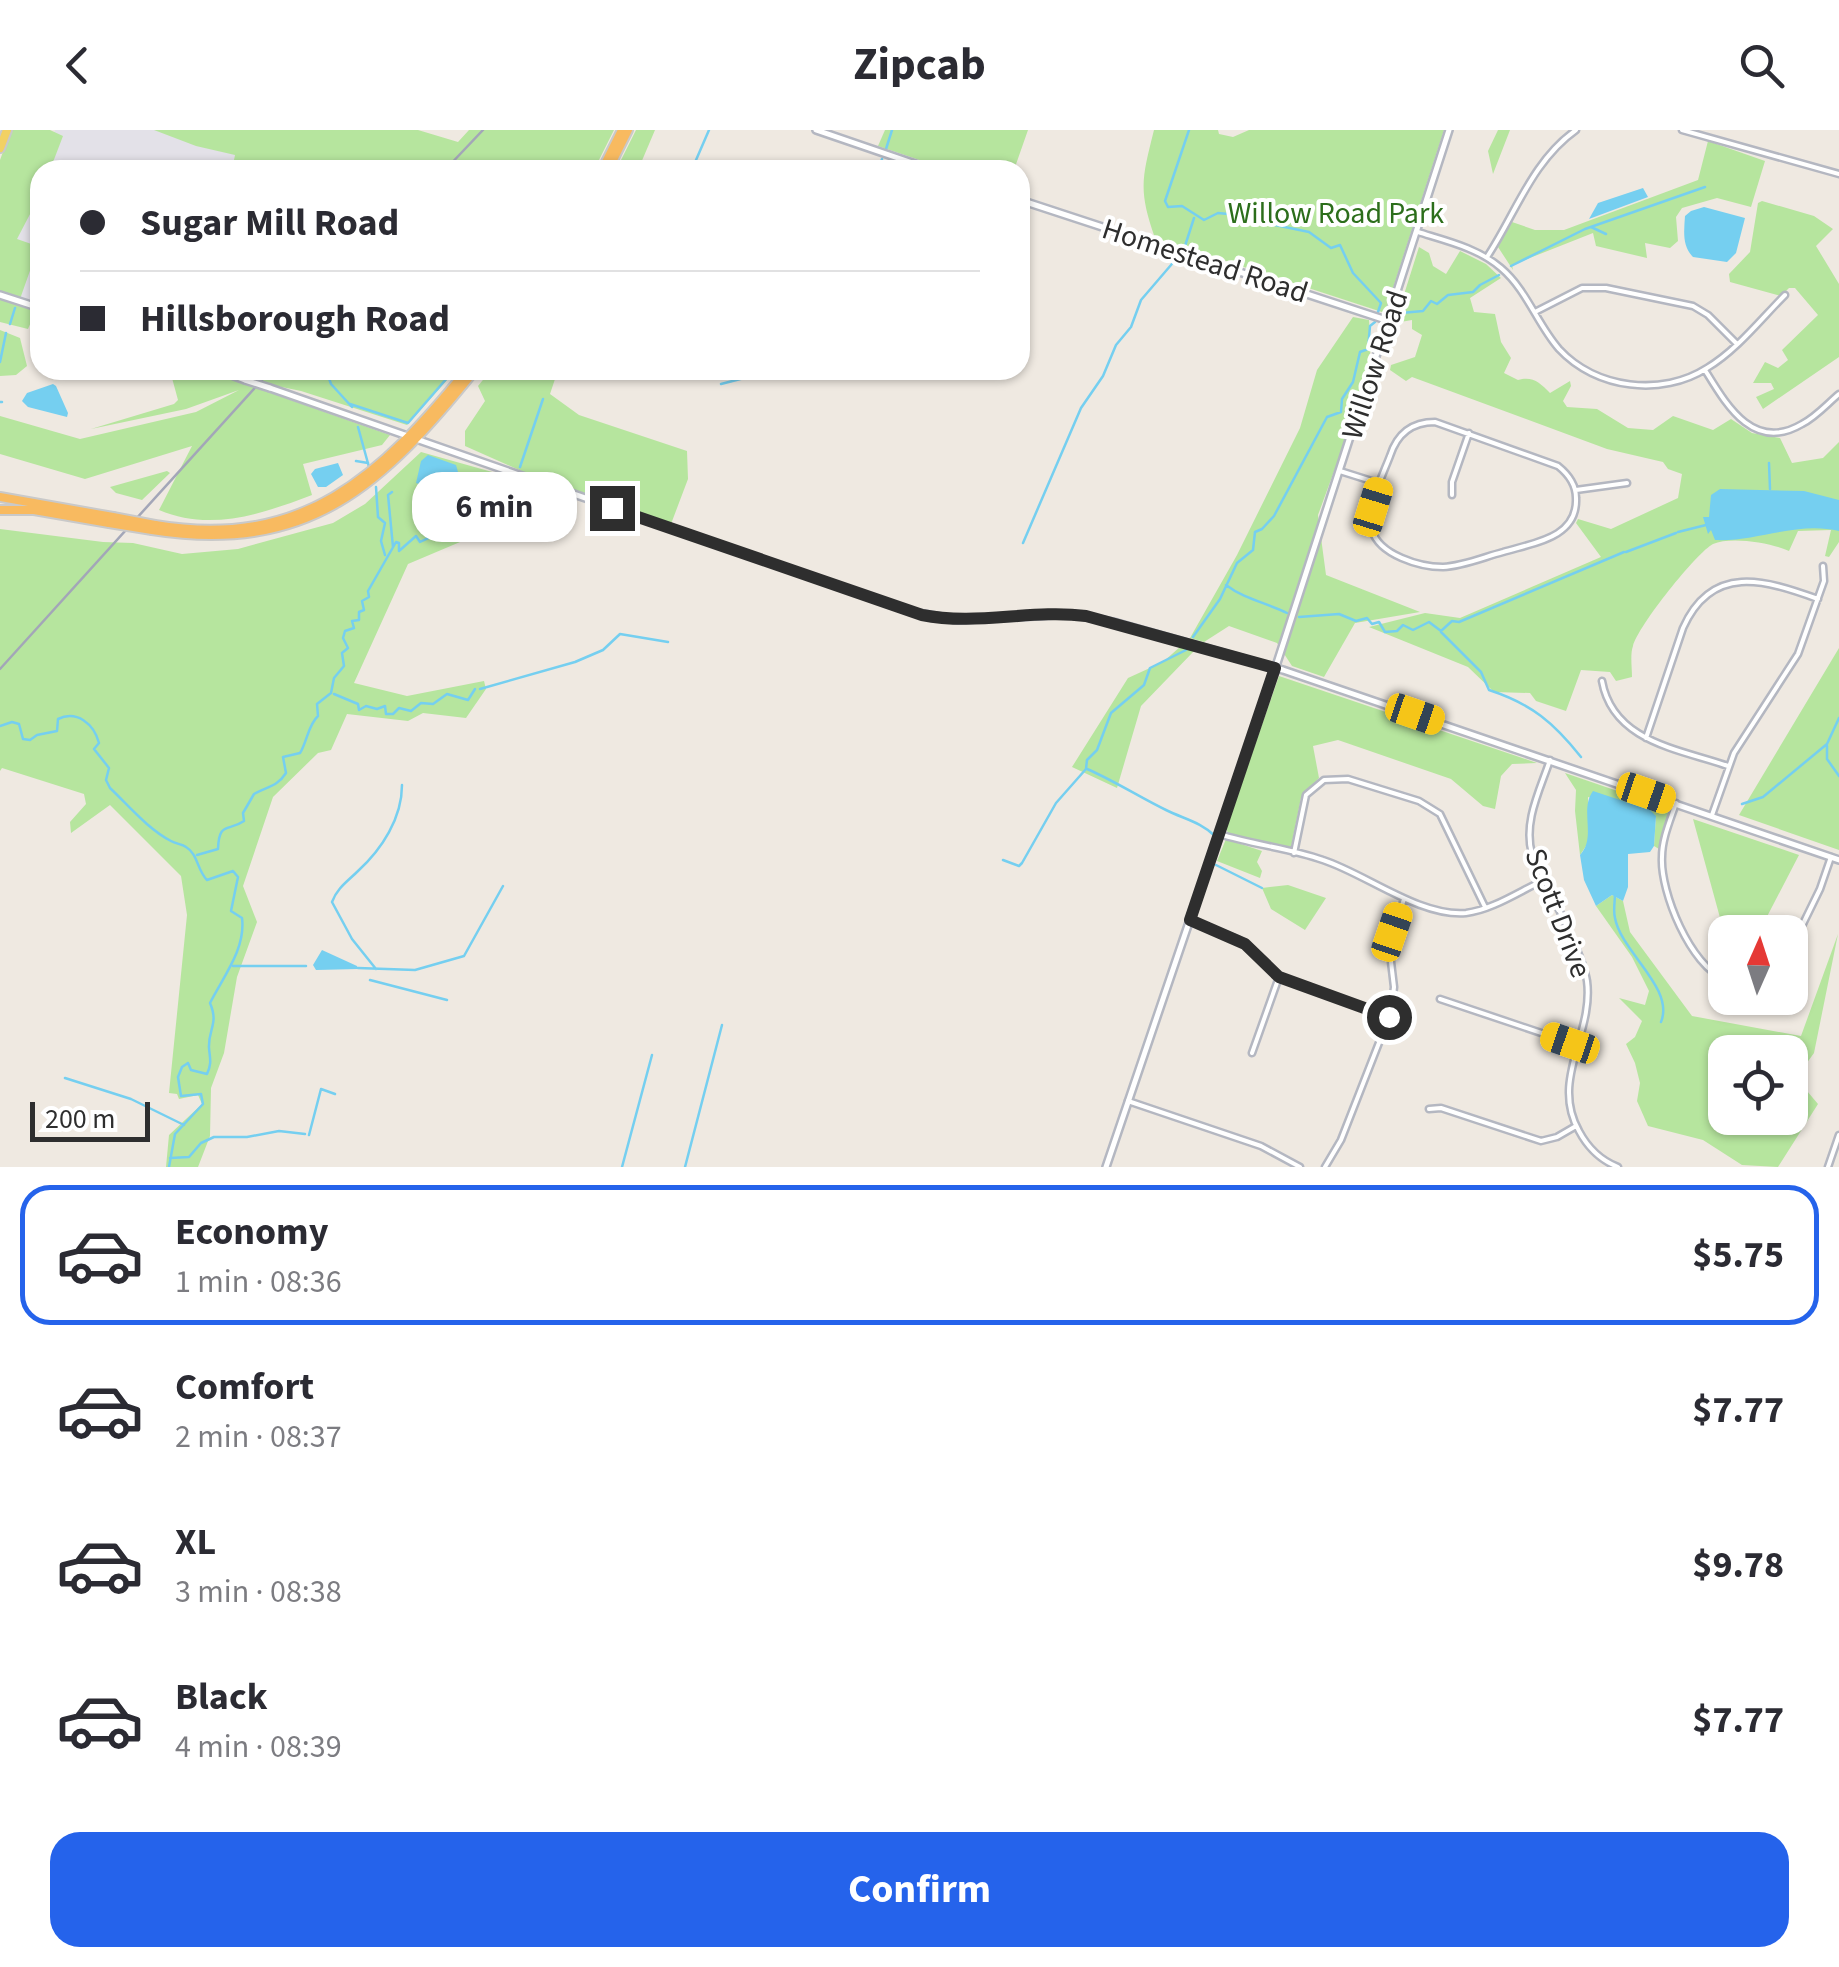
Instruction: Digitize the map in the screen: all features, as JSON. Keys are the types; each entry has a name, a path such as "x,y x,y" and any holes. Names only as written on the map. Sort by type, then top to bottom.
{"highway":[{"path":"610,160 625,130"},
{"path":"416,438 460,380"},
{"path":"0,497 153,528 235,528 293,516 353,486 416,438 466,380"},
{"path":"0,510 111,520"}],"main road":[{"path":"0,148 7,130"}],"street":[{"path":"816,130 903,160"},
{"name":"Willow Road","path":"1106,1167 1275,668 1450,130"},
{"path":"1487,257 1526,188 1555,148 1576,130"},
{"path":"1682,130 1839,174"},
{"name":"Homestead Road","path":"1030,203 1389,322"},
{"path":"1418,232 1487,257 1512,278 1562,352 1604,378 1649,386 1705,370 1786,295"},
{"path":"1534,312 1582,288 1606,288 1693,306 1737,344"},
{"path":"0,294 30,304"},
{"path":"1705,370 1742,421 1768,432 1805,423 1839,394"},
{"path":"245,380 922,615 958,620 1086,616 1275,668 1712,815 1835,858 1807,915"},
{"path":"1435,422 1469,433 1552,462 1565,471 1576,490 1572,518 1553,536 1455,565 1439,567 1392,553 1378,541 1371,518 1396,442 1411,427 1435,422"},
{"path":"1452,495 1452,482 1469,433"},
{"path":"1340,470 1380,484"},
{"path":"1576,490 1627,482"},
{"path":"1712,815 1728,766 1742,740 1794,663 1824,581 1822,566"},
{"path":"1646,738 1687,620 1706,596 1728,584 1755,580 1818,599"},
{"path":"1602,681 1609,705 1633,732 1728,766"},
{"name":"Scott Drive","path":"1550,760 1528,832 1530,849 1586,976 1587,1009 1568,1086 1569,1107 1576,1126"},
{"path":"1294,852 1306,794 1324,780 1348,779 1434,808 1444,820 1485,908"},
{"path":"1676,803 1662,846 1664,880 1694,953 1708,968"},
{"path":"1219,834 1337,865 1404,898 1455,913 1485,908 1544,880"},
{"path":"1325,1167 1341,1140 1389,1017 1394,988 1389,945 1404,898"},
{"path":"1190,920 1245,944 1279,977 1389,1017"},
{"path":"1252,1053 1279,977"},
{"path":"1440,999 1577,1045"},
{"path":"1128,1101 1231,1134 1300,1167"},
{"path":"1428,1109 1441,1108 1541,1141 1557,1138 1576,1126 1598,1156 1618,1167"},
{"path":"1828,1167 1839,1135"},
{"path":"1282,1167 1287,1160"}],"shaded area":[{"path":"55,130 172,130 241,155 239,160 44,160"},
{"path":"30,196 30,300 0,290 0,273"}],"green space":[{"path":"11,130 50,130 63,136 54,160 30,160 30,214 17,239 30,244 30,271 20,299 0,291 0,160"},
{"path":"154,130 418,130 458,142 469,130 614,130 599,160 234,160 235,155"},
{"path":"636,130 655,130 642,160 621,160"},
{"path":"885,130 1028,130 1018,160 919,160 878,146"},
{"name":"Willow Road Park","path":"1154,130 1218,130 1219,134 1233,137 1249,130 1444,130 1385,313 1155,238 1144,184"},
{"path":"1498,130 1510,130 1493,174 1488,151"},
{"path":"1708,141 1765,161 1751,207 1717,198 1682,208 1676,217 1678,241 1670,248 1645,243 1647,258 1596,246 1593,233 1512,265 1513,270 1498,247 1512,222 1535,230 1564,230 1698,180"},
{"path":"1758,203 1814,216 1833,229 1816,246 1839,284 1839,357 1763,409 1756,397 1774,389 1771,383 1753,383 1765,362 1778,368 1788,360 1782,350 1818,315 1795,288 1781,296 1730,282 1729,274 1750,252"},
{"path":"1419,247 1429,253 1433,266 1446,274 1460,251 1486,264 1501,278 1470,298 1474,312 1495,314 1501,342 1511,358 1504,373 1518,380 1536,381 1550,393 1570,381 1563,401 1567,407 1597,409 1628,428 1653,430 1673,416 1713,430 1731,419 1752,433 1780,438 1792,463 1823,458 1839,442 1839,542 1829,557 1825,556 1831,530 1798,531 1789,551 1751,542 1713,544 1682,575 1637,636 1632,649 1632,677 1616,681 1610,672 1581,670 1566,711 1536,701 1530,693 1494,692 1468,667 1369,627 1425,613 1460,618 1601,557 1576,523 1578,519 1611,529 1678,498 1682,474 1668,469 1663,462 1607,449 1412,377 1406,381 1390,370 1391,365 1415,357 1422,335 1412,329 1412,320 1395,323"},
{"path":"0,299 30,309 28,329 0,322"},
{"path":"1353,317 1369,320 1371,349 1358,406 1318,515 1326,575 1420,612 1355,623 1324,677 1292,666 1277,643 1229,626 1204,642 1190,638 1237,555 1300,428 1317,370"},
{"path":"0,330 20,338 27,366 16,375 0,376"},
{"path":"173,380 234,380 390,435 382,445 303,464 312,495 255,514 217,520 197,520 159,510 192,446 85,479 0,454 0,416 80,439 196,412 239,390 186,409 91,429 178,400"},
{"path":"258,380 447,380 407,425"},
{"path":"483,380 555,380 550,394 579,415 687,451 688,479 671,524 526,473 465,446 465,431 485,401 478,386"},
{"path":"421,452 514,478 504,487 479,534 408,564 354,683 407,696 484,681 486,689 466,718 423,713 408,721 347,714 331,750 318,753 273,797 243,886 257,922 237,977 224,1053 211,1088 210,1136 198,1167 166,1167 169,1135 202,1104 198,1095 179,1099 177,1094 169,1093 187,915 181,876 110,805 71,833 70,822 86,804 84,794 2,768 0,771 0,529 133,543 182,554 238,549 333,523 365,504"},
{"path":"170,473 142,500 116,493 110,487"},
{"path":"1181,646 1195,650 1141,706 1117,788 1072,767 1128,678 1163,662"},
{"path":"1839,648 1839,850 1739,815"},
{"path":"1279,676 1537,763 1512,764 1501,776 1495,809 1483,806 1451,779 1338,740 1313,746 1319,778 1301,798 1291,847 1253,842 1228,833 1226,828"},
{"path":"1565,773 1670,809 1659,849 1654,846 1656,816 1588,797 1588,843 1580,855 1576,790"},
{"path":"1693,819 1799,855 1768,915 1719,915"},
{"path":"1226,839 1262,851 1257,862 1262,871 1260,878 1217,861"},
{"path":"1288,885 1326,898 1305,930 1271,909 1262,888"},
{"path":"1612,895 1623,901 1630,932 1692,1016 1796,1035 1708,1035 1708,1135 1798,1135 1778,1167 1742,1165 1703,1140 1648,1126 1637,1101 1640,1083 1626,1044 1635,1037 1642,1021 1619,998 1645,1005 1649,991 1632,957 1596,906"},
{"path":"1838,934 1814,1053 1808,1061 1808,1035 1801,1035"},
{"path":"1808,1092 1818,1104 1808,1120"}],"water":[{"path":"1643,188 1648,197 1589,219 1598,203"},
{"path":"1704,207 1745,218 1736,253 1727,262 1693,257 1687,248 1685,216"},
{"path":"53,384 67,417 28,407 22,401 27,393"},
{"path":"428,455 456,465 458,472 450,492 416,483 421,461"},
{"path":"338,463 343,475 326,487 318,487 311,474 315,469"},
{"path":"1720,489 1804,491 1839,500 1839,531 1808,528 1715,540 1711,530 1708,534 1703,517 1709,517 1711,495"},
{"path":"1593,791 1650,810 1656,816 1650,852 1628,854 1628,887 1623,901 1612,895 1596,906 1584,880 1580,855 1587,840 1587,806"},
{"path":"322,950 358,969 316,970 313,965"}],"waterway":[{"path":"696,160 709,130"},
{"path":"886,149 892,130"},
{"path":"1189,130 1165,201 1168,207 1182,206 1204,220 1218,213 1228,214 1240,223 1260,222 1309,232 1331,248 1340,245 1353,273 1381,303 1378,312"},
{"path":"1511,266 1585,229 1705,187"},
{"path":"1184,249 1194,218"},
{"path":"1591,227 1606,234"},
{"path":"1023,543 1081,408 1103,376 1116,345 1131,327 1141,300 1177,258"},
{"path":"1401,313 1423,311 1431,301 1437,304 1448,295 1473,292 1499,275"},
{"path":"10,324 15,308"},
{"path":"1193,637 1220,599 1237,563 1253,550 1255,532 1274,516 1327,417 1341,412 1342,399 1353,382 1360,352 1368,349 1370,326 1375,322"},
{"path":"0,362 6,333"},
{"path":"330,380 352,407"},
{"path":"350,404 408,423 445,380"},
{"path":"721,384 736,380"},
{"path":"520,467 543,399"},
{"path":"358,427 369,467"},
{"path":"356,461 368,463"},
{"path":"1769,463 1770,489"},
{"path":"197,855 218,849 222,831 244,821 243,813 254,794 283,778 283,757 300,753 318,716 317,704 331,693 334,678 344,666 342,653 348,648 343,638 345,631 354,628 352,621 359,620 359,612 364,610 362,601 369,597 368,591 396,542 399,551 416,536 420,542 467,520 485,505 503,480"},
{"path":"376,487 378,517 385,523 381,541 385,555"},
{"path":"392,492 388,495 393,547"},
{"path":"1678,532 1706,525"},
{"path":"1626,552 1676,533"},
{"path":"1299,617 1339,614 1356,621 1367,618 1372,624 1379,622 1385,632 1397,631 1403,625 1413,630 1429,622 1441,631 1452,621 1459,622 1624,552"},
{"path":"1226,585 1287,613"},
{"path":"1441,632 1481,672 1489,690 1541,716 1581,757"},
{"path":"480,689 575,662 603,650 620,634 668,642"},
{"path":"1003,860 1019,866 1022,863 1056,803 1086,769 1111,713 1144,685 1150,668 1186,650"},
{"path":"334,694 358,704 359,710 385,706 386,714 393,714 399,708 411,711 421,703 433,704 447,694 468,700 475,689"},
{"path":"0,726 19,724 23,739 30,740 57,731 58,719 72,716 84,720 97,736 99,743 94,749 109,768 106,780 110,788 154,830 190,850 207,880 233,871 238,877 231,911 242,918 241,941 210,1003 214,1016 209,1041 210,1067 207,1074 191,1070 188,1063 178,1077 181,1096 201,1094 203,1104 175,1134 169,1167"},
{"path":"1742,804 1763,797 1827,744 1839,718"},
{"path":"1827,746 1827,759 1839,776"},
{"path":"1087,769 1215,836"},
{"path":"376,969 352,939 332,902 389,832 402,785"},
{"path":"1216,865 1262,888"},
{"path":"358,968 415,970 464,956 503,886"},
{"path":"1615,894 1614,915 1619,931 1661,996 1661,1022"},
{"path":"233,966 306,966"},
{"path":"370,980 447,1000"},
{"path":"685,1167 722,1025"},
{"path":"622,1167 652,1055"},
{"path":"65,1078 131,1099 184,1125"},
{"path":"309,1135 321,1089 335,1094"},
{"path":"170,1158 189,1157 201,1143 214,1137 247,1137 279,1131 305,1134"}],"railway":[{"path":"454,160 483,130"},
{"path":"0,669 262,380"}],"route":[{"path":"612,508 922,615 958,620 1086,616 1275,668 1190,920 1245,944 1279,977 1389,1017"}]}
